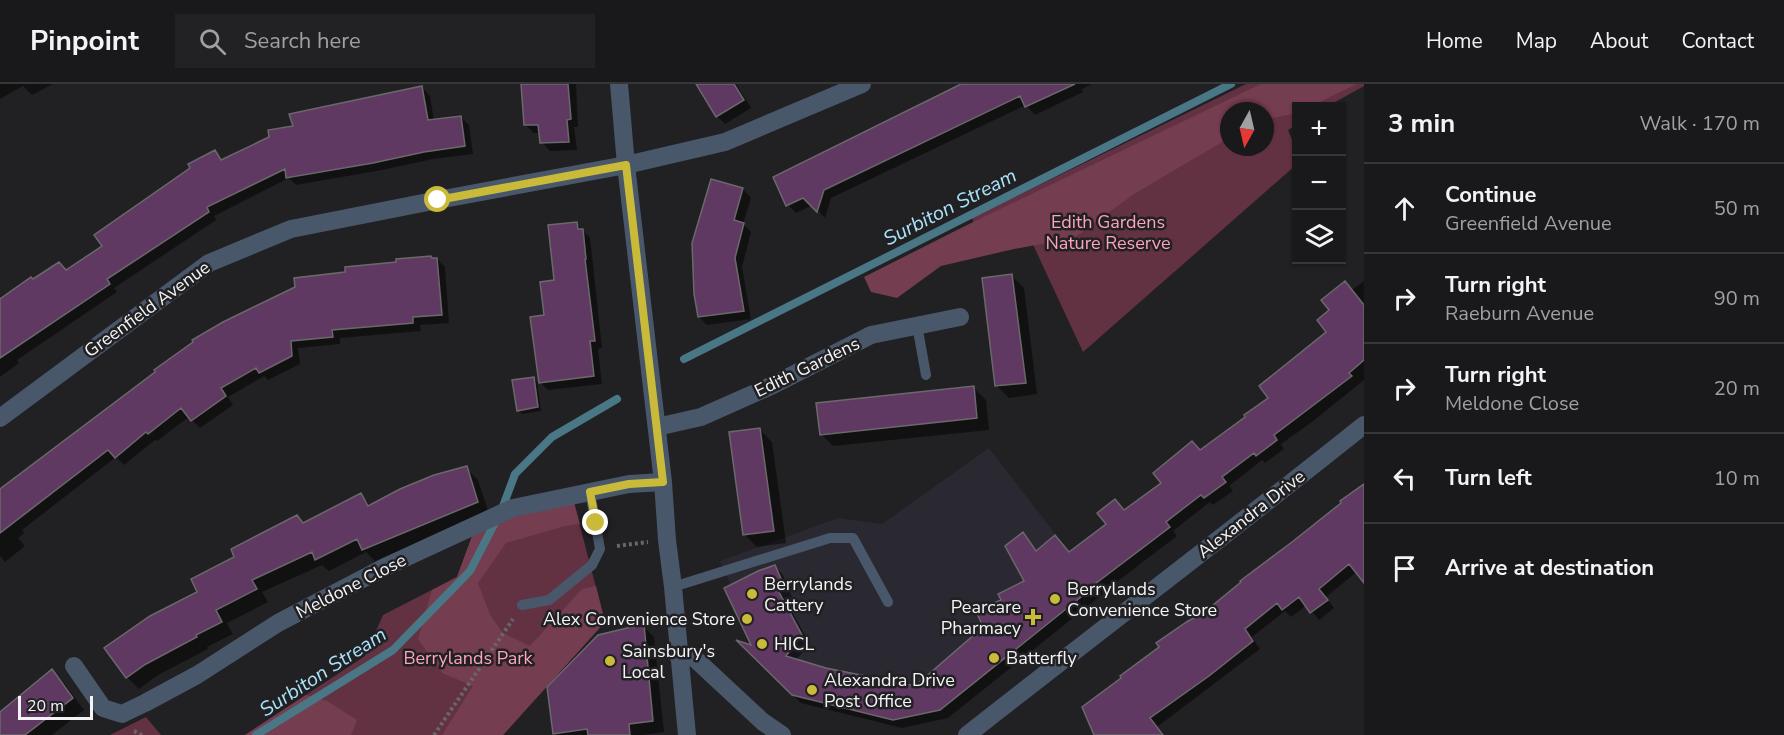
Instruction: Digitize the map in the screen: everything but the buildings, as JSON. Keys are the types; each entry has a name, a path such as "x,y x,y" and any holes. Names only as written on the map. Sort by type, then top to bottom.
{"street":[{"path":"619,84 626,165 663,482 687,735"},
{"name":"Greenfield Avenue","path":"0,418 209,262 291,230 626,165 725,142 862,84"},
{"name":"Edith Gardens","path":"657,427 702,417 773,385 872,335 960,317"},
{"name":"Alexandra Drive","path":"967,735 1228,534 1364,425"},
{"name":"Meldone Close","path":"74,666 103,708 122,714 197,675 278,623 385,567 471,526 513,508 629,484 663,482"},
{"path":"679,658 691,655 763,722 782,735"}],"lane":[{"path":"917,325 926,375"},
{"path":"522,605 549,600 592,566 600,549 590,492"},
{"path":"673,587 830,538 853,538 888,602"}],"shaded area":[{"path":"989,448 1090,579 951,703 901,716 767,667 720,561 838,518 882,524"}],"green space":[{"name":"Edith Gardens Nature Reserve","path":"1246,84 1364,84 1335,102 1292,102 1292,128 1288,130 1292,140 1292,169 1083,352 1029,236 983,248 972,218"},
{"path":"1261,84 1357,84 1319,102 1292,102 1292,114 1274,118 1274,102 1223,102"},
{"path":"1220,104 1220,143 1134,194 1074,238 941,266 897,298 871,292 864,277"},
{"name":"Berrylands Park","path":"573,499 605,622 503,735 245,735 365,656 383,615 457,577 475,528"},
{"path":"573,499 580,524 506,543 478,583 490,615 503,633 530,646 582,589 596,586 605,622 503,735 442,735 473,686 442,673 418,639 432,590 457,577 475,528"},
{"path":"306,695 327,701 357,720 351,735 245,735"},
{"path":"146,717 161,735 110,735"}],"waterway":[{"name":"Surbiton Stream","path":"684,359 1231,84"},
{"name":"Surbiton Stream","path":"256,735 393,650 470,571 502,509 515,474 552,437 617,399"}],"place":[{"name":"Berrylands Cattery","path":"752,594"},
{"name":"Berrylands Convenience Store","path":"1055,599"},
{"name":"Pearcare Pharmacy","path":"1033,617"},
{"name":"Alex Convenience Store","path":"747,619"},
{"name":"HICL","path":"762,644"},
{"name":"Batterfly","path":"994,658"},
{"name":"Sainsbury's Local","path":"610,661"},
{"name":"Alexandra Drive Post Office","path":"812,690"}],"route":[{"path":"438,200 626,165 663,482 629,484 590,492 596,523"}]}
